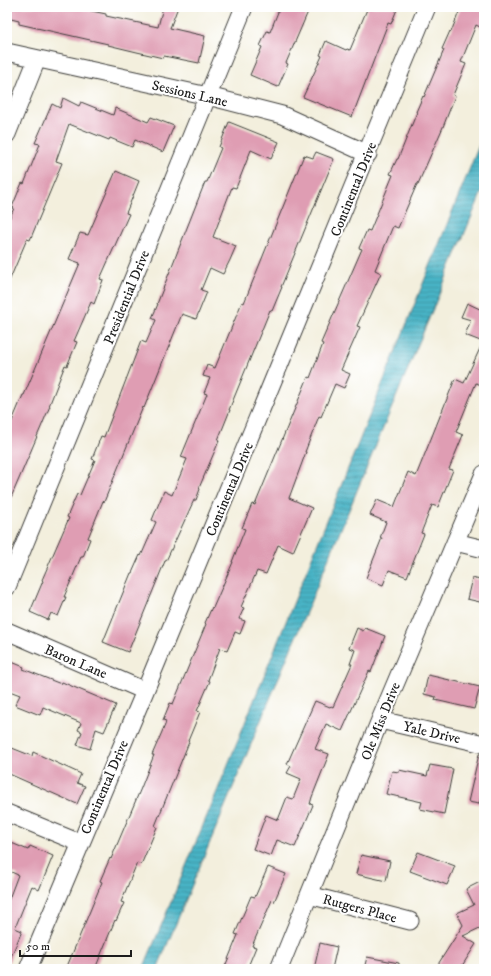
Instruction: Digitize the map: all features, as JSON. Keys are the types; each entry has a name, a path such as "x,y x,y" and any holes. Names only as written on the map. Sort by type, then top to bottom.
{"street":[{"name":"Presidential Drive","path":"7,588 244,7"},
{"name":"Continental Drive","path":"28,969 368,154 427,7"},
{"name":"Sessions Lane","path":"7,52 208,96 282,115 368,154"},
{"path":"7,134 37,59"},
{"name":"Ole Miss Drive","path":"279,969 380,720 484,474"},
{"path":"455,542 484,549"},
{"name":"Baron Lane","path":"7,631 145,691"},
{"name":"Yale Drive","path":"380,720 484,744"},
{"path":"7,813 80,843"},
{"name":"Rutgers Place","path":"309,895 410,921"}],"water":[{"path":"484,133 484,187 157,969 143,969 216,794"}],"building":[{"path":"10,7 73,7 106,14 106,16 158,27 163,7 178,7 170,28 205,36 199,63 164,56 163,58 19,24 19,21 7,18"},
{"path":"280,7 310,7 286,63 288,64 278,87 250,75 262,47 260,46 267,31 270,32"},
{"path":"368,7 398,7 391,24 388,23 352,117 303,97 322,56 320,55 326,41 346,50 350,50"},
{"path":"461,7 484,7 484,29 476,25 461,62 466,64 453,95 455,96 443,127 398,228 393,226 375,270 381,273 357,326 360,327 341,370 350,374 344,388 335,384 321,417 319,416 305,452 289,498 312,508 293,552 278,545 266,574 257,571 241,607 244,608 239,619 245,621 240,634 235,632 227,651 220,648 208,680 210,681 197,711 200,712 155,826 157,827 141,865 137,863 121,902 124,903 116,921 115,920 95,969 66,969 102,882 100,881 110,858 111,859 154,755 152,755 165,725 166,721 163,720 170,703 173,704 206,624 205,623 233,562 245,529 242,528 252,504 255,505 308,377 310,378 323,344 321,343 362,249 359,248 367,230 370,231 393,175 390,174 398,159 416,112 444,50 442,49"},
{"path":"63,98 79,106 81,102 113,115 115,108 148,122 151,117 174,126 163,152 135,140 132,147 110,138 109,140 69,124 56,161 62,163 30,240 27,239 7,286 7,224 14,208 12,207 22,183 24,184 40,144 35,143 52,104 60,108"},
{"path":"229,122 279,142 271,159 251,150 236,188 232,187 213,237 236,246 223,274 210,268 201,290 207,292 196,319 182,314 144,408 143,407 104,502 103,501 88,538 90,539 83,557 81,557 64,597 66,597 58,616 51,613 48,620 30,612 69,518 67,517 77,494 80,495 95,460 92,459 101,436 104,437 141,341 146,343 156,320 152,318 157,304 205,182 207,182 221,148 219,147"},
{"path":"316,152 334,159 272,311 270,310 229,410 218,440 219,441 199,488 200,489 196,500 194,500 165,561 128,652 103,642 131,573 140,555 141,556 156,522 152,520 164,491 172,495 187,459 181,457 207,394 204,393 210,378 203,376 207,365 215,368 242,302 244,303 304,155 313,158"},
{"path":"116,171 139,181 126,213 129,214 100,279 103,280 94,304 91,302 74,341 77,342 67,366 65,365 50,406 7,507 7,433 80,263 69,259 80,233 88,235"},
{"path":"467,303 484,311 484,386 476,383 456,432 463,435 449,469 453,470 438,507 432,505 421,533 424,534 407,577 389,570 383,585 366,578 382,538 380,538 386,522 370,515 377,500 394,507 408,472 416,476 455,379 464,383 483,342 465,335 471,320 461,317"},
{"path":"472,578 484,581 484,603 467,599"},
{"path":"357,628 363,631 365,628 385,636 371,672 369,671 342,731 326,724 315,749 329,754 312,797 310,804 313,805 295,847 277,840 271,856 253,849 266,815 278,820 287,797 293,799 301,779 287,773 291,766 287,764 315,701 333,707 352,664 350,664 355,650 349,648"},
{"path":"7,660 24,667 23,669 61,684 62,682 116,705 104,732 96,729 90,749 77,745 82,732 78,730 81,723 43,707 40,715 15,705 20,695 7,690"},
{"path":"428,675 480,687 474,709 435,700 436,697 424,694"},
{"path":"7,746 32,756 33,752 81,774 77,783 85,786 77,804 7,773"},
{"path":"479,754 484,754 484,795 482,794 479,804 468,802"},
{"path":"430,765 453,769 444,814 420,809 422,802 386,794 392,771 399,772 399,770 427,776"},
{"path":"7,841 28,850 30,846 53,856 39,890 32,886 15,928 22,931 7,966 7,904 18,875 7,870"},
{"path":"418,852 455,866 447,885 410,871"},
{"path":"361,855 390,861 386,881 356,874"},
{"path":"268,867 286,874 274,902 272,900 252,946 256,947 247,969 224,969 238,935 235,934 251,896 255,897"},
{"path":"484,880 484,926 463,936 476,944 460,969 435,969 463,925 457,913 474,905 466,889"},
{"path":"320,943 337,947 332,969 314,969"},
{"path":"367,957 399,963 399,969 364,969"}]}
